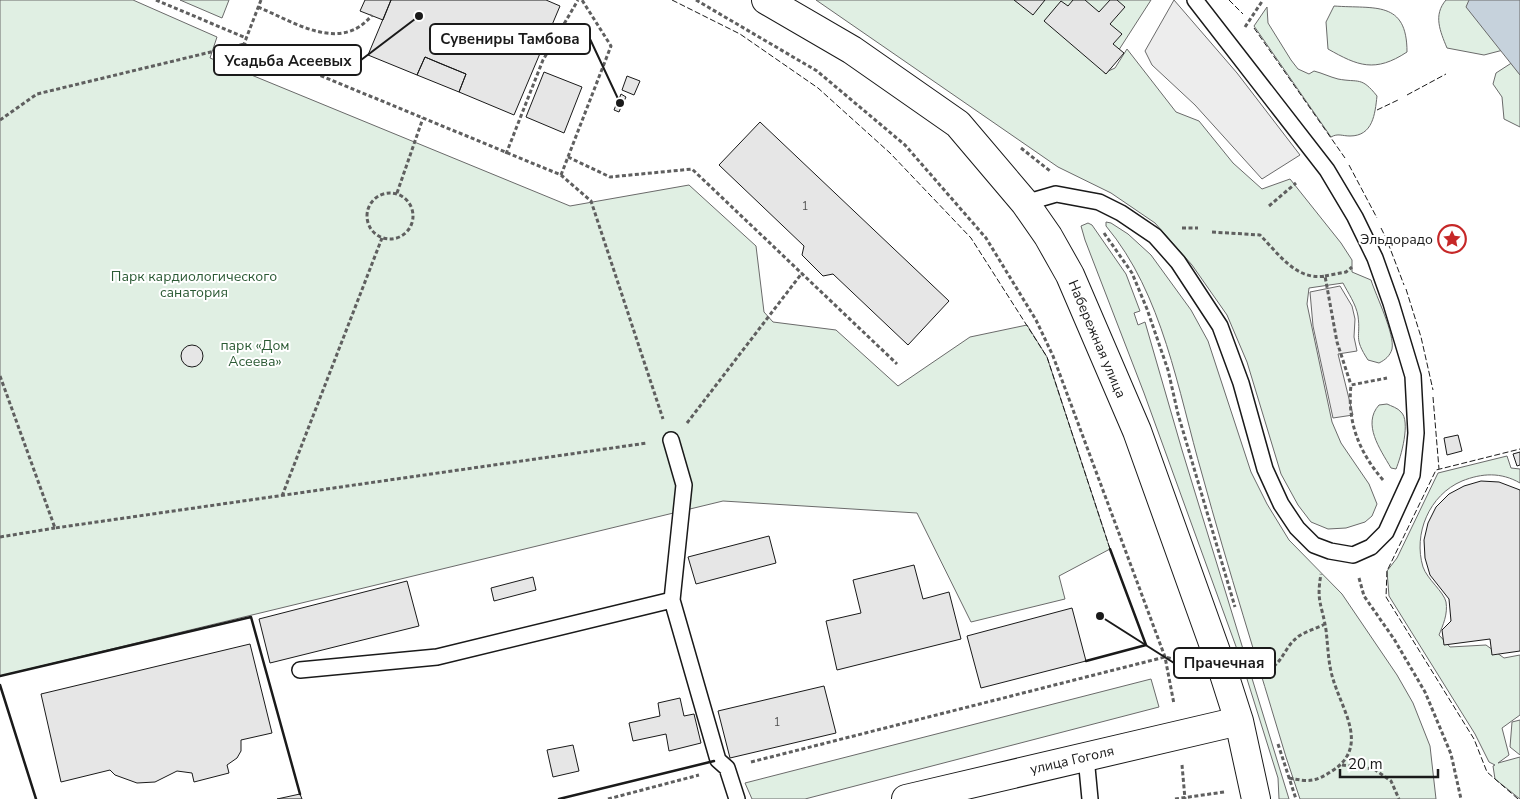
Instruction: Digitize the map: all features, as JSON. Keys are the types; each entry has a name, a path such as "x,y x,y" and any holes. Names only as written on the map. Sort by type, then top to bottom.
{"street":[{"name":"Набережная улица","path":"766,0 852,50 958,124 1025,203 1048,236 1070,275 1133,422 1223,671 1239,721 1256,799"},
{"name":"улица Гоголя","path":"906,799 1239,721"}],"lane":[{"path":"1025,203 1056,194 1099,202 1121,213 1156,236 1178,262 1220,326 1246,399 1265,469 1281,504 1297,528 1314,544 1330,551 1353,556 1371,547 1386,532 1412,475 1416,433 1413,376 1391,303 1372,252 1355,217 1327,170 1233,46 1195,0"},
{"path":"671,442 684,485 672,600 718,760 727,768 737,799"},
{"path":"300,670 437,657 672,600"},
{"path":"1086,756 1090,799"}],"path":[{"path":"156,0 246,38"},
{"path":"244,44 261,0"},
{"path":"506,154 543,60 578,0"},
{"path":"561,175 611,46 582,0"},
{"path":"696,0 818,71 904,145 986,238 1036,320 1053,356 1165,657 1180,735 1185,799"},
{"path":"1233,46 1263,0"},
{"path":"258,7 328,34 342,34 356,30 372,15"},
{"path":"0,120 37,94 244,44 506,154 561,175 591,201 671,442"},
{"path":"397,194 423,118"},
{"path":"568,156 610,177 692,168 897,364"},
{"path":"1269,206 1296,183"},
{"path":"381,194 404,196 413,208 413,223 404,235 397,238 382,238 375,233 367,220 370,205 381,194"},
{"path":"1174,228 1198,228"},
{"path":"1212,232 1260,235 1284,262 1301,273 1318,278 1346,272 1372,252"},
{"path":"282,496 382,238"},
{"path":"0,537 671,442 802,273"},
{"path":"1325,276 1337,342 1351,385 1350,420 1356,437 1382,479 1392,489 1404,496"},
{"path":"0,376 55,528"},
{"path":"1351,385 1387,378 1413,376"},
{"path":"1289,778 1318,780 1342,765 1351,748 1350,726 1332,678 1325,624 1318,602 1318,589 1323,567 1330,551"},
{"path":"1353,556 1364,596 1394,639 1424,692 1451,754 1461,799"},
{"path":"1256,675 1268,672 1299,637 1325,624"},
{"path":"608,799 1165,657 1223,671"},
{"path":"1342,765 1374,769 1391,780 1399,799"}],"green space":[{"name":"парк «Дом Асеева»","path":"0,0 133,0 217,37 210,58 570,206 689,185 756,246 764,312 773,322 836,330 898,386 970,337 1027,325 1047,357 1110,549 1059,576 1065,599 971,622 917,513 723,501 0,676"},
{"path":"180,0 229,0 222,18"},
{"path":"816,0 1151,0 1104,73 1115,68 1127,49 1176,112 1199,121 1233,163 1262,189 1290,179 1341,243 1352,260 1352,272 1371,280 1388,325 1392,342 1390,354 1379,363 1368,360 1361,347 1358,338 1359,323 1357,312 1343,283 1309,288 1307,304 1332,422 1341,443 1369,484 1377,504 1372,516 1365,522 1346,528 1328,529 1311,522 1298,505 1281,474 1247,362 1227,315 1192,265 1155,223 1111,193 1058,167"},
{"path":"1446,0 1474,0 1507,49 1484,55 1447,48 1439,23 1440,11"},
{"path":"1334,6 1375,8 1395,15 1406,35 1407,52 1385,63 1367,65 1349,60 1328,49 1326,22"},
{"path":"1267,7 1268,23 1298,69 1309,74 1314,71 1338,79 1363,83 1377,96 1374,117 1364,132 1358,135 1331,137 1254,26"},
{"path":"1513,62 1520,64 1520,127 1504,119 1502,97 1493,84 1496,73"},
{"path":"1106,222 1111,223 1128,234 1151,255 1191,310 1208,341 1251,472 1267,504 1289,540 1342,594 1397,675 1413,703 1430,746 1436,799 1300,799 1222,545 1166,344 1142,282 1126,253 1106,226"},
{"path":"1088,223 1092,225 1126,274 1140,311 1134,313 1138,325 1145,322 1182,450 1289,799 1279,799 1278,778 1242,663 1144,393 1085,240 1081,226"},
{"path":"1387,404 1400,411 1405,423 1402,448 1396,469 1391,468 1382,453 1372,428 1374,412 1379,405"},
{"path":"1507,456 1511,468 1520,469 1520,483 1499,475 1484,475 1462,481 1450,487 1426,517 1422,529 1420,554 1425,572 1445,598 1446,615 1439,635 1450,647 1486,645 1504,658 1520,655 1520,715 1502,728 1509,755 1498,763 1520,757 1520,799 1495,779 1493,766 1495,765 1489,762 1475,734 1389,596 1387,571 1397,558 1438,473"},
{"path":"1151,679 1159,707 805,799 752,799 745,783"},
{"path":"1520,720 1520,755 1510,747 1512,722"}],"shaded area":[{"path":"1174,0 1237,73 1300,155 1262,179 1195,105 1152,65 1145,51"},
{"path":"1469,0 1520,0 1520,75 1466,7"},
{"path":"1340,286 1352,306 1355,319 1354,337 1357,351 1338,354 1353,415 1333,418 1313,326 1310,292"}],"building":[{"path":"365,0 391,0 383,20 360,11"},
{"path":"391,0 546,0 560,6 514,115 459,92 466,74 425,57 417,75 368,55"},
{"path":"1014,0 1045,0 1033,15"},
{"path":"1073,0 1085,0 1099,12 1110,0 1117,0 1125,7 1110,24 1122,34 1113,44 1124,53 1106,74 1044,21 1061,1 1068,6"},
{"path":"425,57 466,74 459,92 417,75"},
{"path":"544,72 582,87 564,133 526,117"},
{"path":"627,76 640,81 634,95 622,90"},
{"path":"621,94 626,97 624,101 619,99"},
{"path":"619,100 624,102 622,107 617,105"},
{"path":"616,105 621,107 619,112 614,110"},
{"path":"760,122 949,301 908,345 833,274 823,276 802,255 804,246 719,165"},
{"path":"192,345 200,348 203,356 200,364 192,367 184,364 181,356 184,348"},
{"path":"1458,435 1462,451 1447,455 1444,438"},
{"path":"1520,452 1520,465 1517,466 1513,454"},
{"path":"1481,481 1499,482 1520,490 1520,651 1492,655 1490,639 1444,645 1442,630 1451,621 1449,599 1430,575 1425,558 1424,540 1428,523 1436,507 1449,494 1464,486"},
{"path":"769,536 776,563 696,584 688,557"},
{"path":"914,565 923,599 949,592 961,639 837,670 826,621 861,613 853,580"},
{"path":"533,577 536,590 494,601 491,588"},
{"path":"407,581 419,626 270,663 259,619"},
{"path":"1072,608 1086,661 981,688 967,636"},
{"path":"250,644 272,733 241,740 241,751 237,758 227,765 229,773 194,782 192,773 177,771 155,782 137,783 115,775 110,770 61,782 41,694"},
{"path":"824,686 836,733 730,758 718,711"},
{"path":"680,698 684,716 694,714 701,743 669,751 666,734 633,741 629,723 660,716 658,703"},
{"path":"573,745 579,771 553,777 547,750"},
{"path":"300,794 302,799 277,799"}],"fence":[{"path":"672,0 740,34 818,88 890,153 971,238 1047,357 1110,549"},
{"path":"1229,0 1243,14"},
{"path":"1254,28 1345,158"},
{"path":"1407,95 1446,74"},
{"path":"1377,110 1398,100"},
{"path":"1349,165 1377,218"},
{"path":"1381,228 1385,236"},
{"path":"1388,243 1404,285"},
{"path":"1406,289 1421,337 1433,390"},
{"path":"1433,397 1439,469"},
{"path":"1518,799 1487,772 1474,739 1386,597 1387,571 1436,470 1520,449"}],"wall":[{"path":"1086,661 1146,645 1110,549"},
{"path":"0,676 251,617 300,794"},
{"path":"0,685 36,799"},
{"path":"559,799 714,761"}],"place":[{"name":"Усадьба Асеевых","path":"419,16"},
{"name":"Сувениры Тамбова","path":"620,103"},
{"name":"Эльдорадо","path":"1452,239"},
{"name":"Прачечная","path":"1100,616"}],"park label":[{"name":"Парк кардиологического санатория","path":"194,284"}]}
